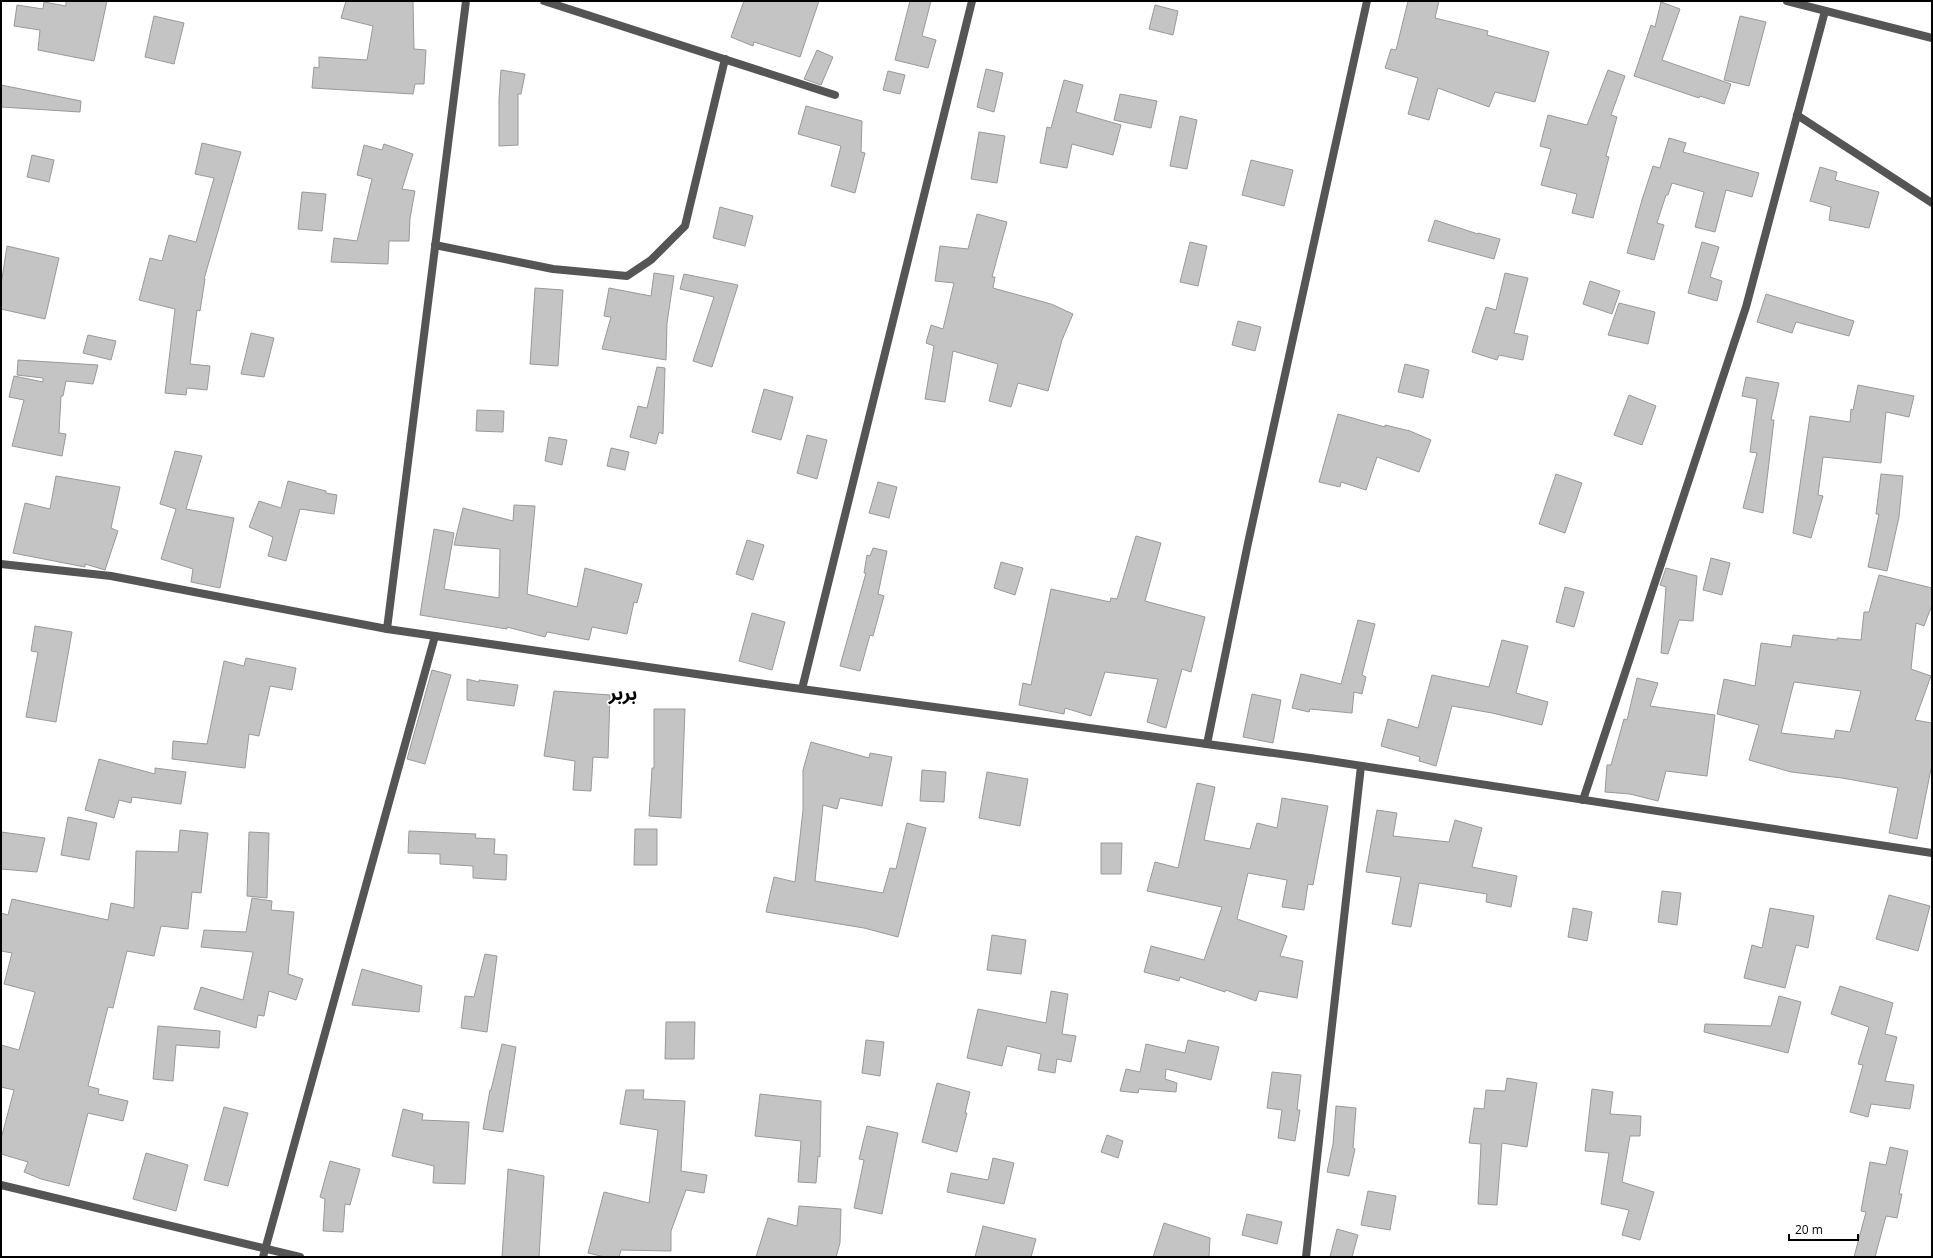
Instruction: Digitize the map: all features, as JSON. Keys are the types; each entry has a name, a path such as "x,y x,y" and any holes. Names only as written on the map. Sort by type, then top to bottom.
{"street":[{"path":"387,629 466,1"},
{"path":"544,1 835,95"},
{"path":"802,689 972,1"},
{"path":"1207,744 1248,543 1367,1"},
{"path":"1787,1 1932,38"},
{"path":"1583,800 1746,307 1825,11"},
{"path":"435,244 553,268 627,276 650,260 684,226 725,59"},
{"path":"1797,115 1932,202"},
{"path":"1,564 111,576 387,629 802,689 1362,766 1932,853"},
{"path":"264,1253 435,636"},
{"path":"1306,1257 1362,766"},
{"path":"1,1185 264,1253 300,1257"}],"building":[{"path":"66,1 107,1 94,61 38,50 40,30 14,26 17,5 43,9 44,2 66,6"},
{"path":"346,1 413,1 414,49 426,50 424,84 415,84 413,94 312,88 314,67 319,68 319,57 367,60 373,26 341,18"},
{"path":"744,1 819,1 800,57 754,42 753,46 731,37"},
{"path":"910,1 931,1 922,36 936,40 928,68 895,60"},
{"path":"1408,1 1439,1 1435,18 1488,31 1487,35 1549,52 1535,102 1495,92 1489,107 1438,88 1429,120 1408,114 1418,78 1385,68 1391,49 1396,50"},
{"path":"1661,2 1680,9 1662,60 1731,84 1724,104 1700,96 1699,98 1634,76 1651,25 1655,27"},
{"path":"1155,5 1178,11 1173,35 1149,29"},
{"path":"154,16 184,23 174,64 145,57"},
{"path":"1740,16 1766,22 1749,86 1724,80"},
{"path":"817,50 833,57 821,85 804,79"},
{"path":"986,69 1003,73 994,112 977,107"},
{"path":"501,70 525,74 521,94 518,94 518,145 499,146 499,99"},
{"path":"1608,70 1625,76 1611,115 1617,117 1606,156 1609,157 1593,218 1572,213 1577,194 1541,185 1551,149 1540,146 1548,115 1587,125"},
{"path":"888,71 905,75 900,94 883,90"},
{"path":"1064,80 1083,85 1076,112 1121,125 1113,155 1072,144 1067,168 1040,163 1047,127 1051,128"},
{"path":"1,85 81,101 80,112 1,107"},
{"path":"1120,94 1157,101 1151,128 1114,120"},
{"path":"806,106 862,121 861,152 865,153 855,193 831,186 841,146 798,134"},
{"path":"1180,116 1197,120 1187,169 1170,166"},
{"path":"979,132 1005,136 997,183 971,179"},
{"path":"1669,138 1686,143 1683,152 1759,173 1752,197 1726,190 1715,232 1695,227 1704,192 1672,183 1668,195 1666,195 1657,223 1664,225 1654,260 1627,253 1653,166 1660,168"},
{"path":"202,143 241,152 204,279 200,311 197,310 190,364 210,366 207,390 187,388 186,395 165,393 175,309 139,300 150,258 162,261 169,235 196,242 214,178 195,174"},
{"path":"384,144 413,154 402,189 415,191 410,218 409,241 389,241 388,264 331,262 334,238 357,241 372,179 357,175 364,145 382,150"},
{"path":"32,155 54,160 49,182 27,177"},
{"path":"1251,160 1293,170 1284,206 1242,195"},
{"path":"1820,167 1837,172 1835,180 1879,192 1869,228 1829,220 1831,207 1810,201"},
{"path":"302,192 326,194 322,231 298,229"},
{"path":"720,207 753,216 745,246 713,238"},
{"path":"977,214 1007,222 992,277 995,277 993,288 1051,304 1073,314 1062,340 1048,391 1018,383 1011,407 989,401 998,364 953,351 945,402 925,399 934,346 926,343 931,325 943,329 954,283 935,281 940,246 968,249"},
{"path":"1435,220 1478,234 1500,239 1494,259 1428,241"},
{"path":"1190,242 1207,246 1198,286 1180,282"},
{"path":"1702,242 1719,247 1710,277 1722,281 1717,301 1688,293"},
{"path":"7,246 59,258 45,319 1,309 1,285"},
{"path":"654,273 674,276 667,323 666,360 602,349 611,317 604,316 609,288 651,296"},
{"path":"1505,273 1528,278 1514,333 1528,336 1523,360 1499,355 1497,360 1472,352 1486,307 1496,310"},
{"path":"684,274 738,285 712,367 693,361 714,297 680,289"},
{"path":"1590,281 1620,291 1612,314 1583,304"},
{"path":"535,288 563,290 558,366 530,364"},
{"path":"1766,294 1854,321 1849,336 1796,322 1792,333 1757,322"},
{"path":"1619,303 1655,312 1648,344 1608,335"},
{"path":"1238,321 1261,327 1255,351 1232,345"},
{"path":"251,333 274,338 264,377 241,374"},
{"path":"88,335 116,341 111,360 83,353"},
{"path":"18,360 98,365 93,384 66,381 63,396 61,396 59,433 66,434 62,456 12,446 24,400 9,397 14,376 43,382 43,378 17,375"},
{"path":"1405,364 1429,370 1423,398 1398,392"},
{"path":"657,367 665,368 663,434 659,432 656,444 630,437 638,406 647,408"},
{"path":"1746,377 1779,383 1771,420 1774,420 1763,513 1743,508 1757,453 1750,452 1757,399 1742,396"},
{"path":"1858,385 1914,396 1909,417 1886,412 1881,463 1823,457 1818,495 1823,496 1811,538 1793,533 1810,416 1850,422 1851,409 1853,410"},
{"path":"764,389 793,397 781,440 752,432"},
{"path":"1629,395 1656,406 1642,445 1614,435"},
{"path":"477,410 504,411 503,432 476,431"},
{"path":"1338,414 1385,427 1385,425 1410,431 1431,440 1419,472 1377,457 1366,490 1341,482 1340,487 1319,482"},
{"path":"807,435 827,440 817,479 797,473"},
{"path":"549,437 567,440 562,465 545,461"},
{"path":"611,448 629,452 625,470 607,466"},
{"path":"175,451 202,456 186,509 234,518 220,588 191,582 193,569 161,559 176,509 160,504"},
{"path":"1556,474 1582,483 1565,533 1539,524"},
{"path":"1881,474 1903,476 1899,517 1887,571 1868,567 1879,514 1876,514"},
{"path":"56,476 120,487 111,528 118,531 105,570 85,564 85,567 13,553 25,503 50,509"},
{"path":"288,481 337,495 334,514 300,509 286,561 268,556 273,537 249,527 259,501 281,508"},
{"path":"878,482 897,487 889,518 869,513"},
{"path":"514,505 535,506 527,594 577,607 585,568 642,584 637,603 634,602 627,634 592,627 589,640 547,632 545,637 507,627 507,629 420,615 434,529 454,533 444,589 499,598 500,549 454,545 463,508 513,521"},
{"path":"1136,536 1161,543 1145,601 1205,617 1191,672 1182,669 1166,728 1147,722 1158,679 1105,672 1091,716 1065,708 1064,714 1019,705 1023,683 1031,685 1051,589 1110,602 1111,598 1117,599"},
{"path":"747,540 764,545 753,580 736,574"},
{"path":"873,548 887,551 878,594 884,596 873,636 870,635 860,671 840,666 866,573 864,573 867,555 870,556"},
{"path":"1711,558 1730,563 1722,595 1703,590"},
{"path":"1001,562 1023,568 1015,595 994,588"},
{"path":"1666,568 1697,576 1693,621 1679,620 1668,654 1661,653 1666,587 1660,585"},
{"path":"1879,575 1932,588 1932,605 1924,626 1916,623 1911,669 1931,676 1915,720 1932,723 1932,764 1917,839 1889,833 1898,788 1842,778 1791,772 1749,760 1759,725 1717,714 1724,679 1755,686 1761,643 1791,647 1793,635 1837,640 1837,638 1861,640 1864,612 1869,612","holes":["1794,682 1861,691 1850,732 1836,730 1834,739 1781,733"]},
{"path":"1565,587 1584,592 1574,627 1556,622"},
{"path":"752,613 785,622 772,670 739,661"},
{"path":"1358,620 1375,624 1362,675 1366,677 1362,694 1354,692 1352,713 1310,709 1309,712 1292,708 1301,674 1341,684"},
{"path":"35,626 72,632 56,722 26,717 38,652 31,651"},
{"path":"1502,640 1528,646 1516,693 1548,702 1542,725 1492,713 1452,706 1436,766 1419,761 1420,757 1381,746 1388,719 1418,728 1432,675 1489,687"},
{"path":"246,658 296,668 292,690 270,686 259,736 249,734 245,768 172,759 173,741 207,744 224,661 244,666"},
{"path":"432,670 451,675 425,764 407,759"},
{"path":"1637,678 1658,683 1650,706 1715,715 1707,776 1666,771 1658,801 1630,794 1605,792 1607,765 1611,765 1624,719 1627,720"},
{"path":"467,679 479,682 479,680 518,685 514,706 467,700"},
{"path":"554,691 610,695 608,758 593,757 591,791 573,790 575,761 544,756"},
{"path":"1252,694 1281,700 1273,743 1243,737"},
{"path":"654,709 685,709 681,818 649,816 652,768 654,768"},
{"path":"811,742 869,758 870,753 892,757 882,806 840,798 837,809 823,805 815,881 883,893 890,868 896,869 907,823 926,828 898,937 864,928 766,912 774,877 795,882 803,810 803,770"},
{"path":"99,759 155,774 155,768 186,772 181,804 132,797 131,803 119,800 114,818 85,810"},
{"path":"922,770 946,772 944,802 920,801"},
{"path":"987,772 1028,779 1020,826 979,818"},
{"path":"1197,783 1215,787 1204,840 1250,849 1257,823 1277,828 1282,798 1328,806 1313,885 1308,884 1304,910 1282,907 1287,880 1248,873 1237,919 1287,936 1280,956 1303,961 1297,998 1259,991 1256,1001 1226,990 1225,992 1180,977 1179,981 1144,972 1151,946 1204,960 1222,907 1147,891 1155,862 1178,868"},
{"path":"1377,810 1397,813 1393,836 1449,842 1455,820 1482,828 1472,867 1517,876 1511,907 1486,902 1487,894 1419,883 1411,927 1392,924 1401,877 1366,872"},
{"path":"68,817 97,823 89,860 61,855"},
{"path":"635,829 657,829 657,865 634,865"},
{"path":"180,830 208,833 201,893 192,892 188,929 161,926 154,956 127,951 113,1008 108,1007 88,1086 99,1089 98,1094 128,1101 123,1121 88,1113 69,1186 41,1179 24,1172 28,1162 1,1154 1,1139 14,1090 1,1087 1,1045 19,1050 35,992 4,984 12,953 1,951 1,913 8,915 12,899 108,920 111,903 134,908 136,851 178,852"},
{"path":"409,831 476,834 475,838 495,839 494,854 507,855 506,880 473,878 473,866 440,864 440,854 408,853"},
{"path":"1,832 45,838 37,872 1,869"},
{"path":"249,832 269,833 267,898 247,896"},
{"path":"1101,843 1122,843 1121,874 1101,874"},
{"path":"1662,891 1681,893 1677,925 1658,922"},
{"path":"1889,895 1930,906 1918,951 1876,939"},
{"path":"252,898 272,901 271,910 294,912 288,974 303,979 296,1000 269,991 264,1016 258,1015 256,1028 194,1009 201,987 243,1000 253,952 201,947 204,930 246,932"},
{"path":"1573,908 1592,912 1587,941 1568,937"},
{"path":"1770,908 1814,916 1808,948 1796,945 1785,988 1744,978 1752,945 1762,948"},
{"path":"992,935 1026,940 1021,974 987,970"},
{"path":"485,954 497,956 487,1032 461,1028 465,996 474,997"},
{"path":"362,969 422,986 419,1012 352,1005"},
{"path":"1840,986 1893,1003 1885,1034 1897,1037 1885,1081 1914,1085 1910,1109 1871,1104 1868,1117 1850,1112 1863,1065 1858,1064 1869,1027 1831,1014"},
{"path":"1051,991 1068,994 1062,1034 1076,1036 1071,1062 1057,1059 1055,1073 1038,1070 1041,1054 1007,1046 1002,1066 967,1058 978,1009 1046,1023"},
{"path":"1779,996 1801,1002 1788,1053 1704,1032 1705,1024 1771,1026"},
{"path":"666,1022 695,1022 694,1059 665,1059"},
{"path":"158,1026 220,1031 219,1048 176,1045 173,1081 153,1079"},
{"path":"866,1040 884,1042 880,1076 862,1073"},
{"path":"1188,1040 1219,1047 1211,1080 1166,1069 1165,1079 1177,1083 1176,1092 1139,1089 1138,1093 1120,1091 1126,1069 1140,1072 1146,1044 1185,1053"},
{"path":"502,1044 516,1047 503,1132 483,1129 490,1090"},
{"path":"1272,1072 1301,1075 1297,1110 1300,1110 1295,1141 1278,1138 1282,1110 1267,1108"},
{"path":"1507,1078 1537,1083 1527,1147 1502,1143 1497,1205 1478,1204 1481,1144 1469,1143 1474,1108 1484,1109 1486,1090 1505,1091"},
{"path":"937,1083 970,1092 965,1113 967,1113 957,1152 922,1142"},
{"path":"1592,1089 1613,1092 1610,1114 1641,1116 1640,1136 1630,1136 1622,1182 1654,1192 1640,1240 1622,1235 1629,1210 1601,1204 1609,1153 1585,1151"},
{"path":"626,1090 644,1090 643,1099 685,1101 681,1171 707,1175 704,1193 686,1190 671,1231 671,1251 621,1250 619,1257 605,1257 588,1253 604,1192 649,1203 658,1130 620,1124"},
{"path":"760,1094 821,1101 820,1157 818,1156 816,1183 798,1182 801,1141 755,1136"},
{"path":"1336,1106 1356,1108 1353,1148 1355,1149 1349,1176 1327,1172 1333,1144"},
{"path":"224,1107 248,1113 228,1186 204,1180"},
{"path":"403,1109 423,1114 422,1120 469,1122 465,1184 433,1183 434,1166 392,1156"},
{"path":"867,1126 898,1133 882,1214 854,1208 864,1160 859,1159"},
{"path":"1107,1135 1123,1141 1118,1158 1101,1152"},
{"path":"1890,1147 1908,1151 1899,1194 1902,1194 1897,1218 1886,1216 1875,1257 1854,1257 1866,1212 1861,1211 1870,1162 1886,1165"},
{"path":"146,1153 188,1165 176,1211 133,1199"},
{"path":"993,1158 1014,1163 1004,1204 947,1192 951,1173 988,1180"},
{"path":"330,1161 360,1169 350,1205 345,1204 343,1232 323,1231 325,1199 320,1197"},
{"path":"508,1169 544,1176 539,1257 502,1257"},
{"path":"1368,1191 1396,1196 1390,1230 1361,1225"},
{"path":"799,1206 841,1209 840,1243 836,1257 756,1257 768,1218 797,1226"},
{"path":"1247,1214 1282,1222 1277,1244 1242,1235"},
{"path":"1164,1223 1210,1238 1209,1257 1153,1257"},
{"path":"983,1226 1036,1239 1031,1257 975,1257"},
{"path":"1337,1229 1358,1235 1352,1257 1330,1257"}],"district":[{"name":"بربر","path":"623,693"}]}
